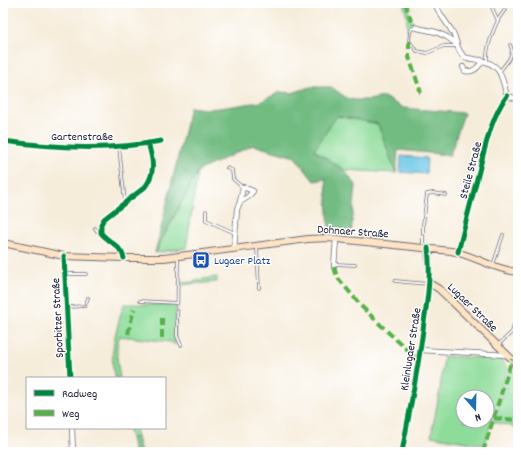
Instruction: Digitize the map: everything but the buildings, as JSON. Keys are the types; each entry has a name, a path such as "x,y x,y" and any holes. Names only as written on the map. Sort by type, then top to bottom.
{"main road":[{"name":"Dohnaer Straße","path":"3,243 64,256 135,258 178,256 314,238 336,239 458,252 492,266 518,272"},
{"name":"Kleinlugaer Straße","path":"425,248 430,264 429,283"},
{"name":"Lugaer Straße","path":"429,283 439,289 518,365"}],"street":[{"path":"435,3 440,15 454,36 463,55 466,58 493,64 500,71 507,96 518,99"},
{"path":"413,27 440,34 457,45"},
{"path":"464,67 465,70 469,71 476,70 485,61"},
{"name":"Steile Straße","path":"458,252 486,146 497,113 502,102 507,96"},
{"name":"Gartenstraße","path":"3,141 61,147 96,148 161,141"},
{"path":"124,258 119,248 101,233 101,224 104,218 145,187 151,178 153,164 148,143"},
{"path":"234,249 237,209 243,188 253,191 248,197 240,202"},
{"path":"334,266 336,239"},
{"name":"Sporbitzer Straße","path":"64,256 70,377"},
{"name":"Kleinlugaer Straße","path":"402,452 421,350 429,283"},
{"path":"421,350 507,355"},
{"path":"72,429 73,452"}],"lane":[{"path":"490,3 498,21"},
{"path":"485,61 486,54 498,21 507,7 507,3"},
{"path":"413,27 409,35 409,41 417,51 427,53 444,46 457,45"},
{"path":"500,71 512,54 512,48 510,45"},
{"path":"119,146 125,202"},
{"path":"227,168 232,170 233,179 243,188"},
{"path":"425,248 423,225 427,194 433,193 446,195"},
{"path":"206,211 206,220 236,233"},
{"path":"95,228 101,233"},
{"path":"492,266 503,235"},
{"path":"257,246 259,288"},
{"path":"178,256 177,336 181,345"},
{"path":"334,266 354,265"},
{"path":"64,274 86,274"},
{"path":"395,281 429,283"},
{"path":"66,306 85,306 88,298"},
{"path":"140,301 177,303"},
{"path":"498,346 512,332 518,311"}],"green space":[{"path":"403,3 406,3 413,23 407,31 407,16"},
{"path":"310,87 331,87 348,99 369,100 384,97 403,108 464,113 450,155 398,150 396,173 378,124 337,116 314,150 344,170 356,185 351,234 329,231 326,179 314,181 295,157 253,145 198,171 155,253 190,107 205,109 220,108 260,102 280,92 292,93"},
{"path":"337,116 378,124 396,173 344,170 314,150"},
{"path":"198,171 186,248 155,253"},
{"path":"217,277 217,282 179,285 179,283 195,282 196,280"},
{"path":"124,304 176,305 175,345 171,342 120,336 117,345 120,377 115,377 112,360 116,331"},
{"path":"444,356 501,359 508,368 495,410 495,389 455,389 455,429 489,429 484,445 431,436 440,390"},
{"path":"510,370 518,376 518,428 495,422"},
{"path":"128,429 135,429 137,437 131,438"},
{"path":"137,437 141,452 134,452 131,438"}],"water":[{"path":"401,156 427,158 426,174 400,172"}],"marked path":[{"path":"405,3 413,27"},
{"path":"409,41 409,57 421,93"},
{"path":"334,267 337,277 362,307 419,359"},
{"path":"128,334 134,309"},
{"path":"162,317 162,338"},
{"path":"483,452 512,359"},
{"path":"495,418 518,420"}],"cycle path":[{"path":"458,252 493,122 497,112 507,96"},
{"path":"3,141 63,147 122,146 161,141"},
{"path":"124,258 120,250 101,233 101,224 104,219 145,187 148,182 152,171 151,155 148,143"},
{"path":"402,452 417,371 427,303 429,285 428,248"},
{"path":"64,256 70,377"}],"place":[{"name":"Lugaer Platz","path":"201,260"}]}
